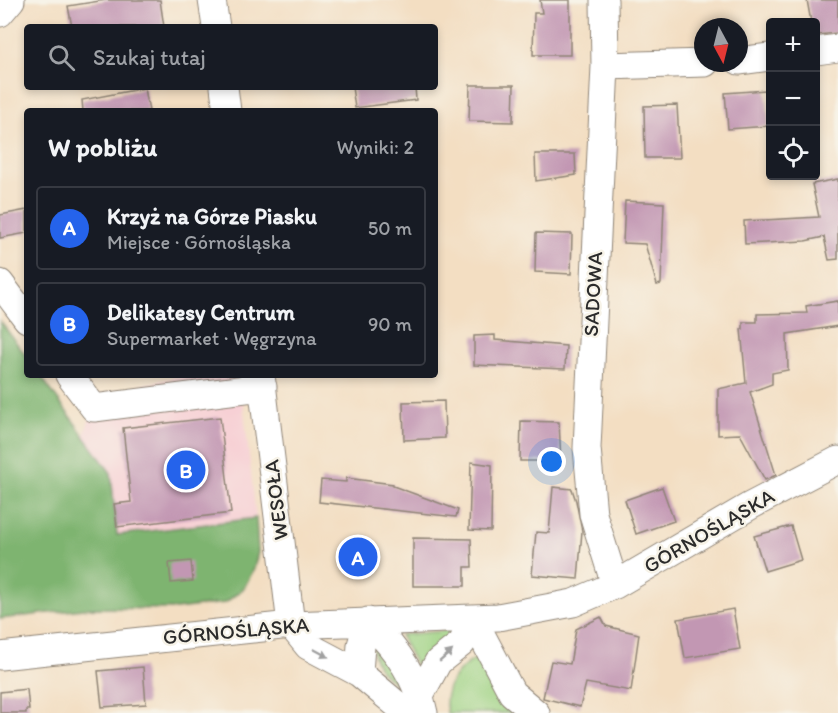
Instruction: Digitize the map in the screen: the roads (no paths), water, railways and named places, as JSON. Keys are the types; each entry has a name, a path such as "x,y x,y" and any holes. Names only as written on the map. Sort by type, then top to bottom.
{"street":[{"path":"0,13 10,0"},
{"path":"212,0 216,24"},
{"name":"SADOWA","path":"604,0 605,66 587,448 593,514 615,585"},
{"path":"820,50 838,48"},
{"path":"748,60 766,58"},
{"path":"605,66 694,63"},
{"path":"224,90 227,108"},
{"path":"0,284 24,315"},
{"path":"71,378 94,408 262,381"},
{"name":"WESOŁA","path":"262,381 291,625"},
{"name":"GÓRNOŚLĄSKA","path":"0,656 291,625 498,617 573,603 615,585 750,506 838,460"},
{"path":"417,707 438,662 462,643 473,619"},
{"path":"473,619 512,693 536,713"},
{"path":"359,673 361,645 368,621 390,642 417,707"},
{"path":"291,625 308,646 417,707"}],"place":[{"name":"Delikatesy Centrum","path":"186,470"},
{"name":"Krzyż na Górze Piasku","path":"358,557"}]}
